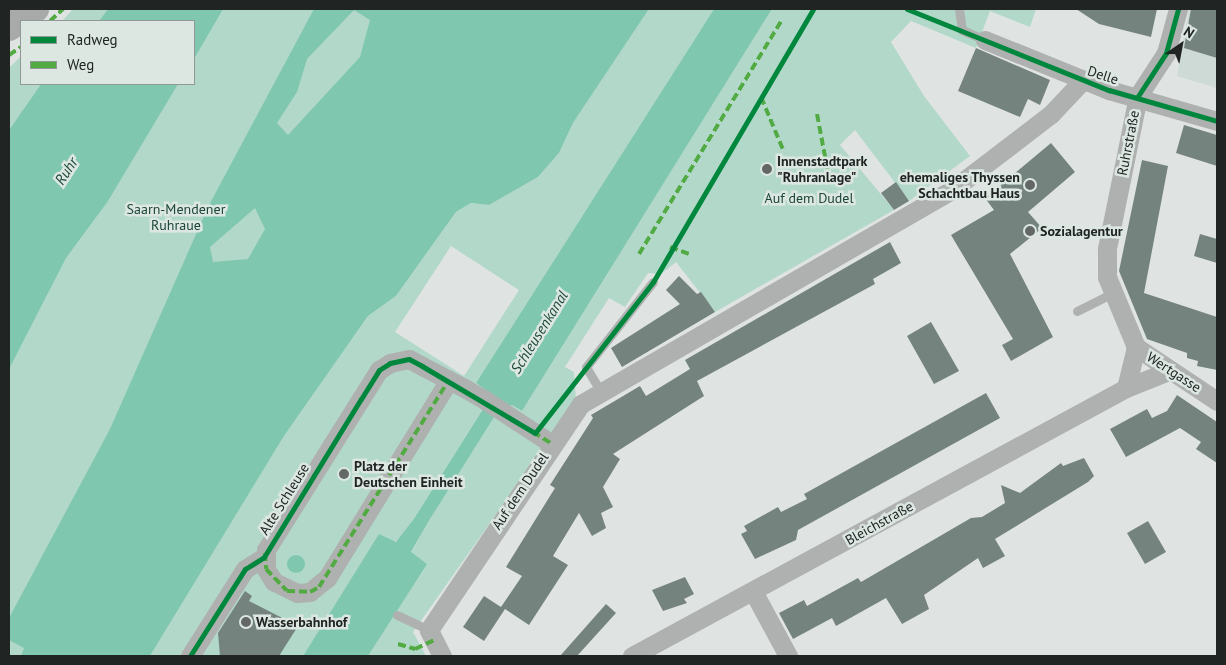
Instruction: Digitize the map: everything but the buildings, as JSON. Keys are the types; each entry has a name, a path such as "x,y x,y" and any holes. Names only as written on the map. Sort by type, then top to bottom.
{"main road":[{"path":"9,14 14,9"},
{"path":"9,26 35,9"}],"street":[{"name":"Ruhrstraße","path":"1112,290 1107,249 1138,96 1166,53 1178,9"},
{"name":"Delle","path":"985,40 1083,80 1217,121"},
{"name":"Auf dem Dudel","path":"428,630 552,444 581,404 953,190 1051,114 1083,80"},
{"name":"Wertgasse","path":"1112,290 1136,347 1217,401"},
{"path":"1126,388 1136,347"},
{"name":"Alte Schleuse","path":"190,656 245,569 264,557 379,370 406,359 450,380 493,405 552,444"},
{"name":"Bleichstraße","path":"632,656 754,593 1126,388 1171,370"},
{"name":"Alte Schleuse","path":"264,557 274,582 287,590 310,592 319,587 450,380"},
{"path":"754,593 788,656"},
{"path":"428,630 442,656"}],"lane":[{"path":"959,9 962,30 985,40"},
{"path":"601,392 586,367 652,282"},
{"path":"1077,311 1112,290"},
{"path":"397,615 428,630"}],"shaded area":[{"path":"1189,9 1217,9 1217,88 1177,76"}],"green space":[{"path":"73,9 108,9 100,20 63,20"},
{"name":"Saarn-Mendener Ruhraue","path":"157,9 486,9 21,656 9,656 9,236 107,85 195,85 195,20"},
{"path":"649,9 714,9 476,383 490,398 400,540 392,542 379,535 303,656 150,656 284,436 368,316 396,296 456,212 471,203 489,205 538,177 559,153 573,123","holes":["451,246 519,290 464,376 395,332"]},
{"name":"Innenstadtpark \"Ruhranlage\"","path":"772,9 1036,9 1030,27 990,11 976,48 911,21 891,42 924,96 970,156 909,201 855,130 840,145 894,210 715,312 676,262 661,274 648,273 625,307 609,298 565,367 574,372 576,401 413,632 426,656 368,656 426,564 411,553 501,405 512,405 522,411"},
{"path":"20,57 20,85 40,85 9,130 9,68"}],"water":[{"path":"108,9 223,9 195,57 195,20 100,20"},
{"path":"314,9 649,9 573,123 559,153 538,177 489,205 471,203 456,212 396,296 368,316 284,436 150,656 21,656 24,648 9,640 9,618 110,429 208,207","holes":["354,10 370,20 360,57 288,135 277,123 297,92 307,59","255,208 265,229 248,259 213,262 210,247"]},
{"name":"Schleusenkanal","path":"714,9 772,9 522,411 512,405 501,406 430,519 411,552 427,564 368,656 303,656 379,534 396,542 413,520 490,398 488,392 476,383"},
{"name":"Ruhr","path":"40,85 177,85 108,201 66,258 9,369 9,130"},
{"path":"292,555 300,555 305,560 303,571 292,573 287,568 287,560"}],"marked path":[{"path":"51,20 63,9"},
{"path":"639,254 781,21"},
{"path":"9,55 20,48"},
{"path":"761,97 784,152"},
{"path":"817,114 830,183"},
{"path":"670,247 689,254"},
{"path":"265,553 266,569 287,591 310,592 319,587 449,380"},
{"path":"533,432 552,444"},
{"path":"398,644 415,649 434,640"}],"cycle path":[{"path":"190,656 245,569 264,557 379,370 390,363 409,359 535,433 653,282 813,9"},
{"path":"907,9 1109,90 1217,121"},
{"path":"1138,96 1166,53 1178,9"}],"place":[{"name":"Innenstadtpark \"Ruhranlage\"","path":"767,169"},
{"name":"ehemaliges Thyssen Schachtbau Haus","path":"1030,185"},
{"name":"Sozialagentur","path":"1030,231"},
{"name":"Platz der Deutschen Einheit","path":"344,474"},
{"name":"Wasserbahnhof","path":"246,622"}]}
